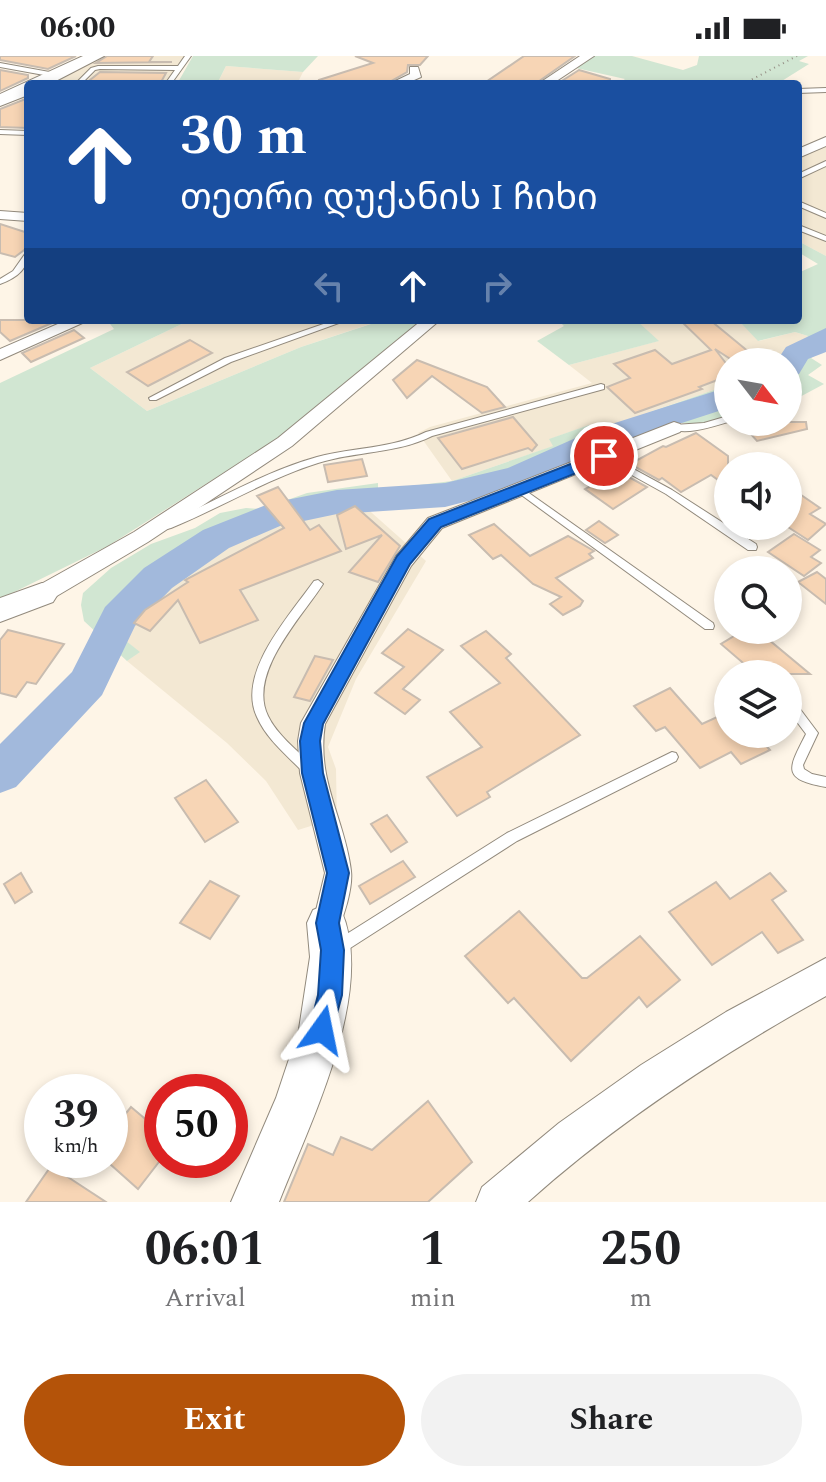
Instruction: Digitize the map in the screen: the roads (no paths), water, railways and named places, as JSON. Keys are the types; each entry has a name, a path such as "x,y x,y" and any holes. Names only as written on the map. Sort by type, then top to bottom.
{"main road":[{"path":"48,80 96,56"},
{"path":"0,101 24,91"},
{"path":"0,610 42,594"},
{"path":"255,1202 322,1030 330,995 330,936"}],"street":[{"path":"550,80 588,56"},
{"path":"405,80 417,75 414,69"},
{"path":"802,152 826,141"},
{"path":"0,215 24,217"},
{"path":"0,355 72,324"},
{"path":"42,594 141,537 285,442 427,324"},
{"path":"330,936 338,873 312,773 310,741 313,723 403,561 418,539 435,523 674,428"},
{"path":"497,1202 568,1141 632,1094 750,1017 826,976"}],"lane":[{"path":"171,80 188,56"},
{"path":"0,65 35,80"},
{"path":"82,80 93,69 100,67 180,68"},
{"path":"802,91 826,90"},
{"path":"0,132 24,133"},
{"path":"802,175 826,163"},
{"path":"802,205 826,216"},
{"path":"802,228 826,239"},
{"path":"0,282 16,273 24,262"},
{"path":"153,398 228,360 332,324"},
{"path":"141,537 287,471 322,459 409,446 429,434 601,387"},
{"path":"674,428 714,423"},
{"path":"604,456 669,492 752,547"},
{"path":"519,489 709,626"},
{"path":"312,773 274,734 262,717 255,699 257,679 318,584"},
{"path":"802,720 812,733 797,765 798,772 826,782"},
{"path":"330,936 512,837 672,757"}],"waterway":[{"path":"802,351 819,344 826,337"},
{"path":"0,774 87,683 119,617 158,578 216,539 271,515 337,502 445,495 518,477 608,436 714,402"}]}
